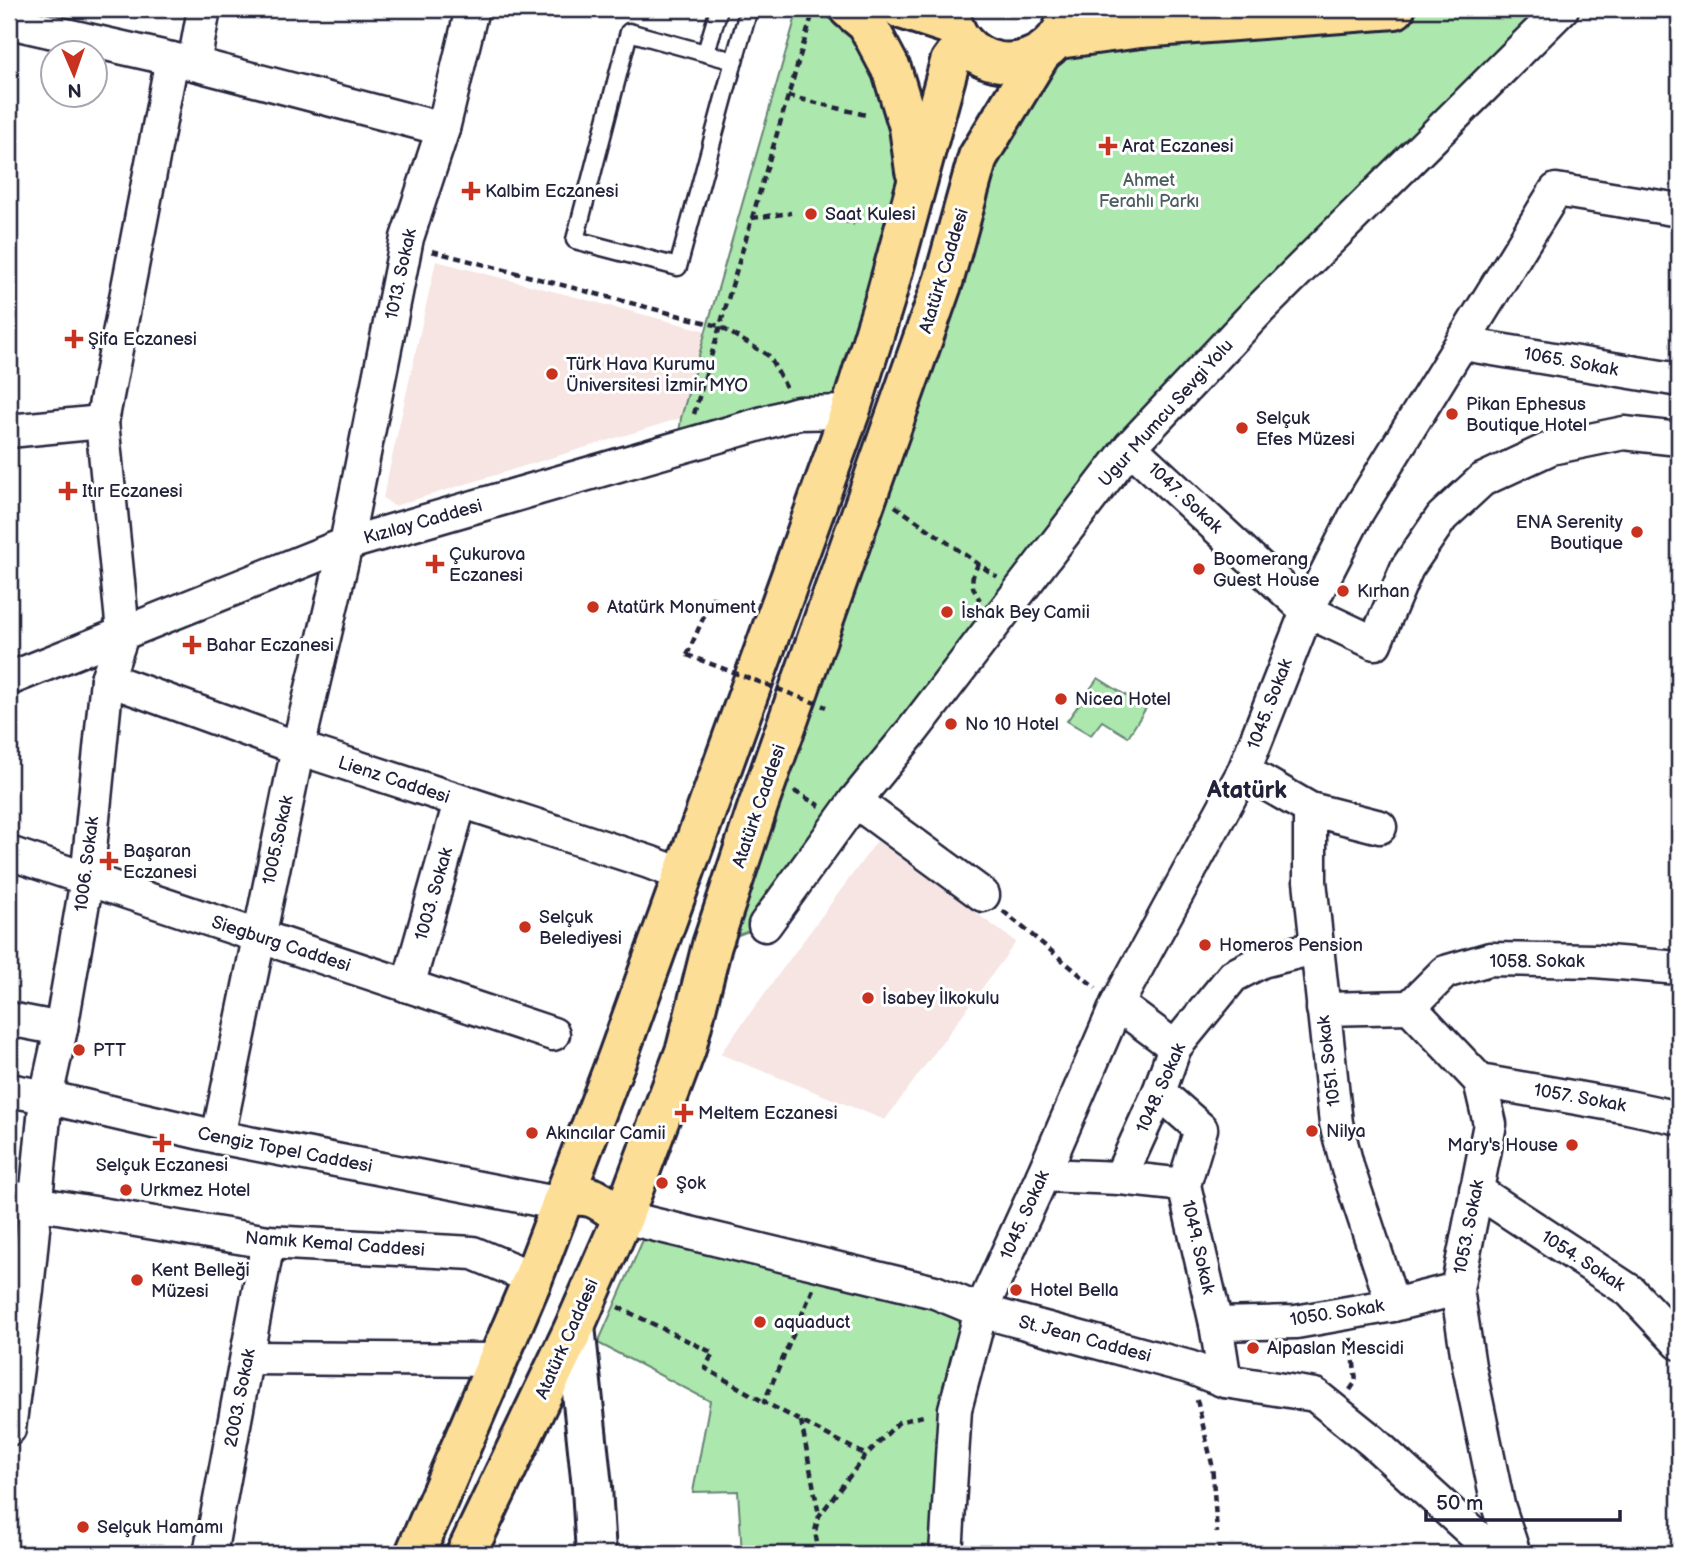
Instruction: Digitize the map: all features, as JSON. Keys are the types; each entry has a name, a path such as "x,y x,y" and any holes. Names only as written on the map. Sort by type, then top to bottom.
{"highway":[{"path":"901,9 955,26 980,56 1000,62 1020,62 1056,34 1395,9"},
{"path":"831,10 867,24 892,71 909,127 916,181"},
{"path":"415,1554 533,1278 618,1056 850,412 886,296 950,62 955,26"},
{"name":"Atatürk Caddesi","path":"466,1554 622,1217 686,1049 712,945 758,806 944,279 978,157 1056,34"},
{"path":"561,1204 567,1196 583,1194 596,1198 622,1217"},
{"path":"533,1278 543,1288 559,1293 575,1290 581,1310"}],"street":[{"path":"123,632 102,422 183,62 204,9"},
{"name":"1013. Sokak","path":"346,544 407,238 443,129 472,9"},
{"name":"Ugur Mumcu Sevgi Yolu","path":"765,925 848,811 1130,447 1259,310 1562,9"},
{"path":"9,22 183,62 443,129"},
{"name":"1045. Sokak","path":"946,1554 955,1409 981,1311 1116,1004 1244,771 1307,611 1358,511 1556,191 1679,209"},
{"name":"1065. Sokak","path":"1463,344 1679,380"},
{"name":"Kızılay Caddesi","path":"9,679 346,544 798,413 850,412"},
{"path":"9,431 102,422"},
{"name":"1047. Sokak","path":"1130,447 1307,611 1375,643 1407,568 1442,517 1482,480 1551,448 1612,435 1624,433 1679,439"},
{"name":"1005.Sokak","path":"218,1137 298,748 346,544"},
{"name":"1006. Sokak","path":"9,1429 21,1200 61,1029 87,879 107,678 123,632"},
{"name":"Lienz Caddesi","path":"107,678 298,748 683,874"},
{"path":"1244,771 1311,809 1380,827"},
{"name":"1003. Sokak","path":"408,986 460,802"},
{"name":"1051. Sokak","path":"1311,809 1310,881 1336,1123 1348,1169 1394,1305"},
{"path":"848,811 983,895"},
{"name":"Siegburg Caddesi","path":"9,853 554,1034"},
{"name":"1048. Sokak","path":"1120,1178 1159,1092 1175,1047 1233,976 1262,961 1318,947"},
{"name":"1058. Sokak","path":"1410,1007 1445,972 1490,959 1595,961 1679,968"},
{"path":"1116,1004 1175,1047"},
{"path":"1323,1009 1410,1007 1480,1081"},
{"path":"9,1019 61,1029"},
{"name":"1057. Sokak","path":"1480,1081 1679,1118"},
{"name":"1053. Sokak","path":"1480,1081 1490,1124 1457,1289 1469,1366 1498,1505 1514,1554"},
{"name":"Cengiz Topel Caddesi","path":"9,1090 218,1137 561,1204"},
{"name":"1049. Sokak","path":"1159,1092 1201,1129 1184,1185 1216,1324 1225,1381"},
{"path":"1043,1175 1120,1178 1184,1185"},
{"name":"1054. Sokak","path":"1476,1190 1630,1291 1679,1343"},
{"name":"Namık Kemal Caddesi","path":"21,1200 268,1242 473,1253 533,1278"},
{"name":"St. Jean Caddesi","path":"622,1217 935,1292 981,1311 1189,1367 1225,1381 1315,1395 1372,1441 1496,1554"},
{"name":"2003. Sokak","path":"210,1554 268,1242"},
{"name":"1050. Sokak","path":"1216,1324 1296,1322 1394,1305 1457,1289"},
{"path":"581,1310 596,1554"},
{"path":"248,1358 498,1360"}],"lane":[{"path":"706,52 719,9"},
{"path":"734,61 629,32 575,240 678,267 749,9"}],"path":[{"path":"692,418 788,96 831,10"},
{"path":"788,96 866,115"},
{"path":"752,218 791,213"},
{"path":"831,215 854,224"},
{"path":"429,250 719,326 769,356 786,387"},
{"path":"893,504 1018,593"},
{"path":"736,606 712,598 687,655 826,707"},
{"path":"791,788 848,811"},
{"path":"983,895 1116,1004"},
{"path":"764,1402 824,1266"},
{"path":"581,1310 713,1353 705,1368 866,1455"},
{"path":"1334,1410 1356,1381 1350,1333"},
{"path":"1189,1367 1212,1464 1217,1534"},
{"path":"818,1554 815,1531 819,1516 866,1455 899,1422 955,1409"},
{"path":"801,1421 819,1516"},
{"path":"1219,1546 1220,1554"}],"shaded area":[{"name":"Türk Hava Kurumu Üniversitesi İzmir MYO","path":"436,261 707,331 681,418 394,506 383,498"},
{"name":"İsabey İlkokulu","path":"877,841 1016,942 885,1120 720,1054"}],"green space":[{"path":"798,9 849,9 916,181 850,412 677,450 681,418"},
{"name":"Ahmet Ferahlı Parkı","path":"1395,9 1562,9 1259,310 765,925 712,945 944,279 1040,55"},
{"path":"1098,678 1146,708 1128,737 1102,721 1091,735 1067,721"},
{"path":"646,1233 969,1316 932,1554 742,1554 738,1491 693,1492 710,1401 598,1343"}],"place":[{"name":"Arat Eczanesi","path":"1108,146"},
{"name":"Kalbim Eczanesi","path":"471,191"},
{"name":"Saat Kulesi","path":"811,214"},
{"name":"Şifa Eczanesi","path":"74,339"},
{"name":"Türk Hava Kurumu Üniversitesi İzmir MYO","path":"552,374"},
{"name":"Pikan Ephesus Boutique Hotel","path":"1452,414"},
{"name":"Selçuk Efes Müzesi","path":"1242,428"},
{"name":"Itır Eczanesi","path":"68,491"},
{"name":"ENA Serenity Boutique","path":"1637,532"},
{"name":"Çukurova Eczanesi","path":"435,564"},
{"name":"Boomerang Guest House","path":"1199,569"},
{"name":"Kırhan","path":"1343,591"},
{"name":"Atatürk Monument","path":"593,607"},
{"name":"İshak Bey Camii","path":"947,612"},
{"name":"Bahar Eczanesi","path":"192,645"},
{"name":"Nicea Hotel","path":"1061,699"},
{"name":"No 10 Hotel","path":"951,724"},
{"name":"Başaran Eczanesi","path":"109,861"},
{"name":"Selçuk Belediyesi","path":"525,927"},
{"name":"Homeros Pension","path":"1205,945"},
{"name":"İsabey İlkokulu","path":"868,998"},
{"name":"PTT","path":"79,1050"},
{"name":"Meltem Eczanesi","path":"684,1113"},
{"name":"Nilya","path":"1312,1131"},
{"name":"Akıncılar Camii","path":"532,1133"},
{"name":"Selçuk Eczanesi","path":"162,1143"},
{"name":"Mary's House","path":"1572,1145"},
{"name":"Şok","path":"662,1183"},
{"name":"Urkmez Hotel","path":"126,1190"},
{"name":"Kent Belleği Müzesi","path":"137,1280"},
{"name":"Hotel Bella","path":"1016,1290"},
{"name":"aquaduct","path":"760,1322"},
{"name":"Alpaslan Mescidi","path":"1253,1348"},
{"name":"Selçuk Hamamı","path":"83,1527"}],"district":[{"name":"Atatürk","path":"1247,790"}]}
